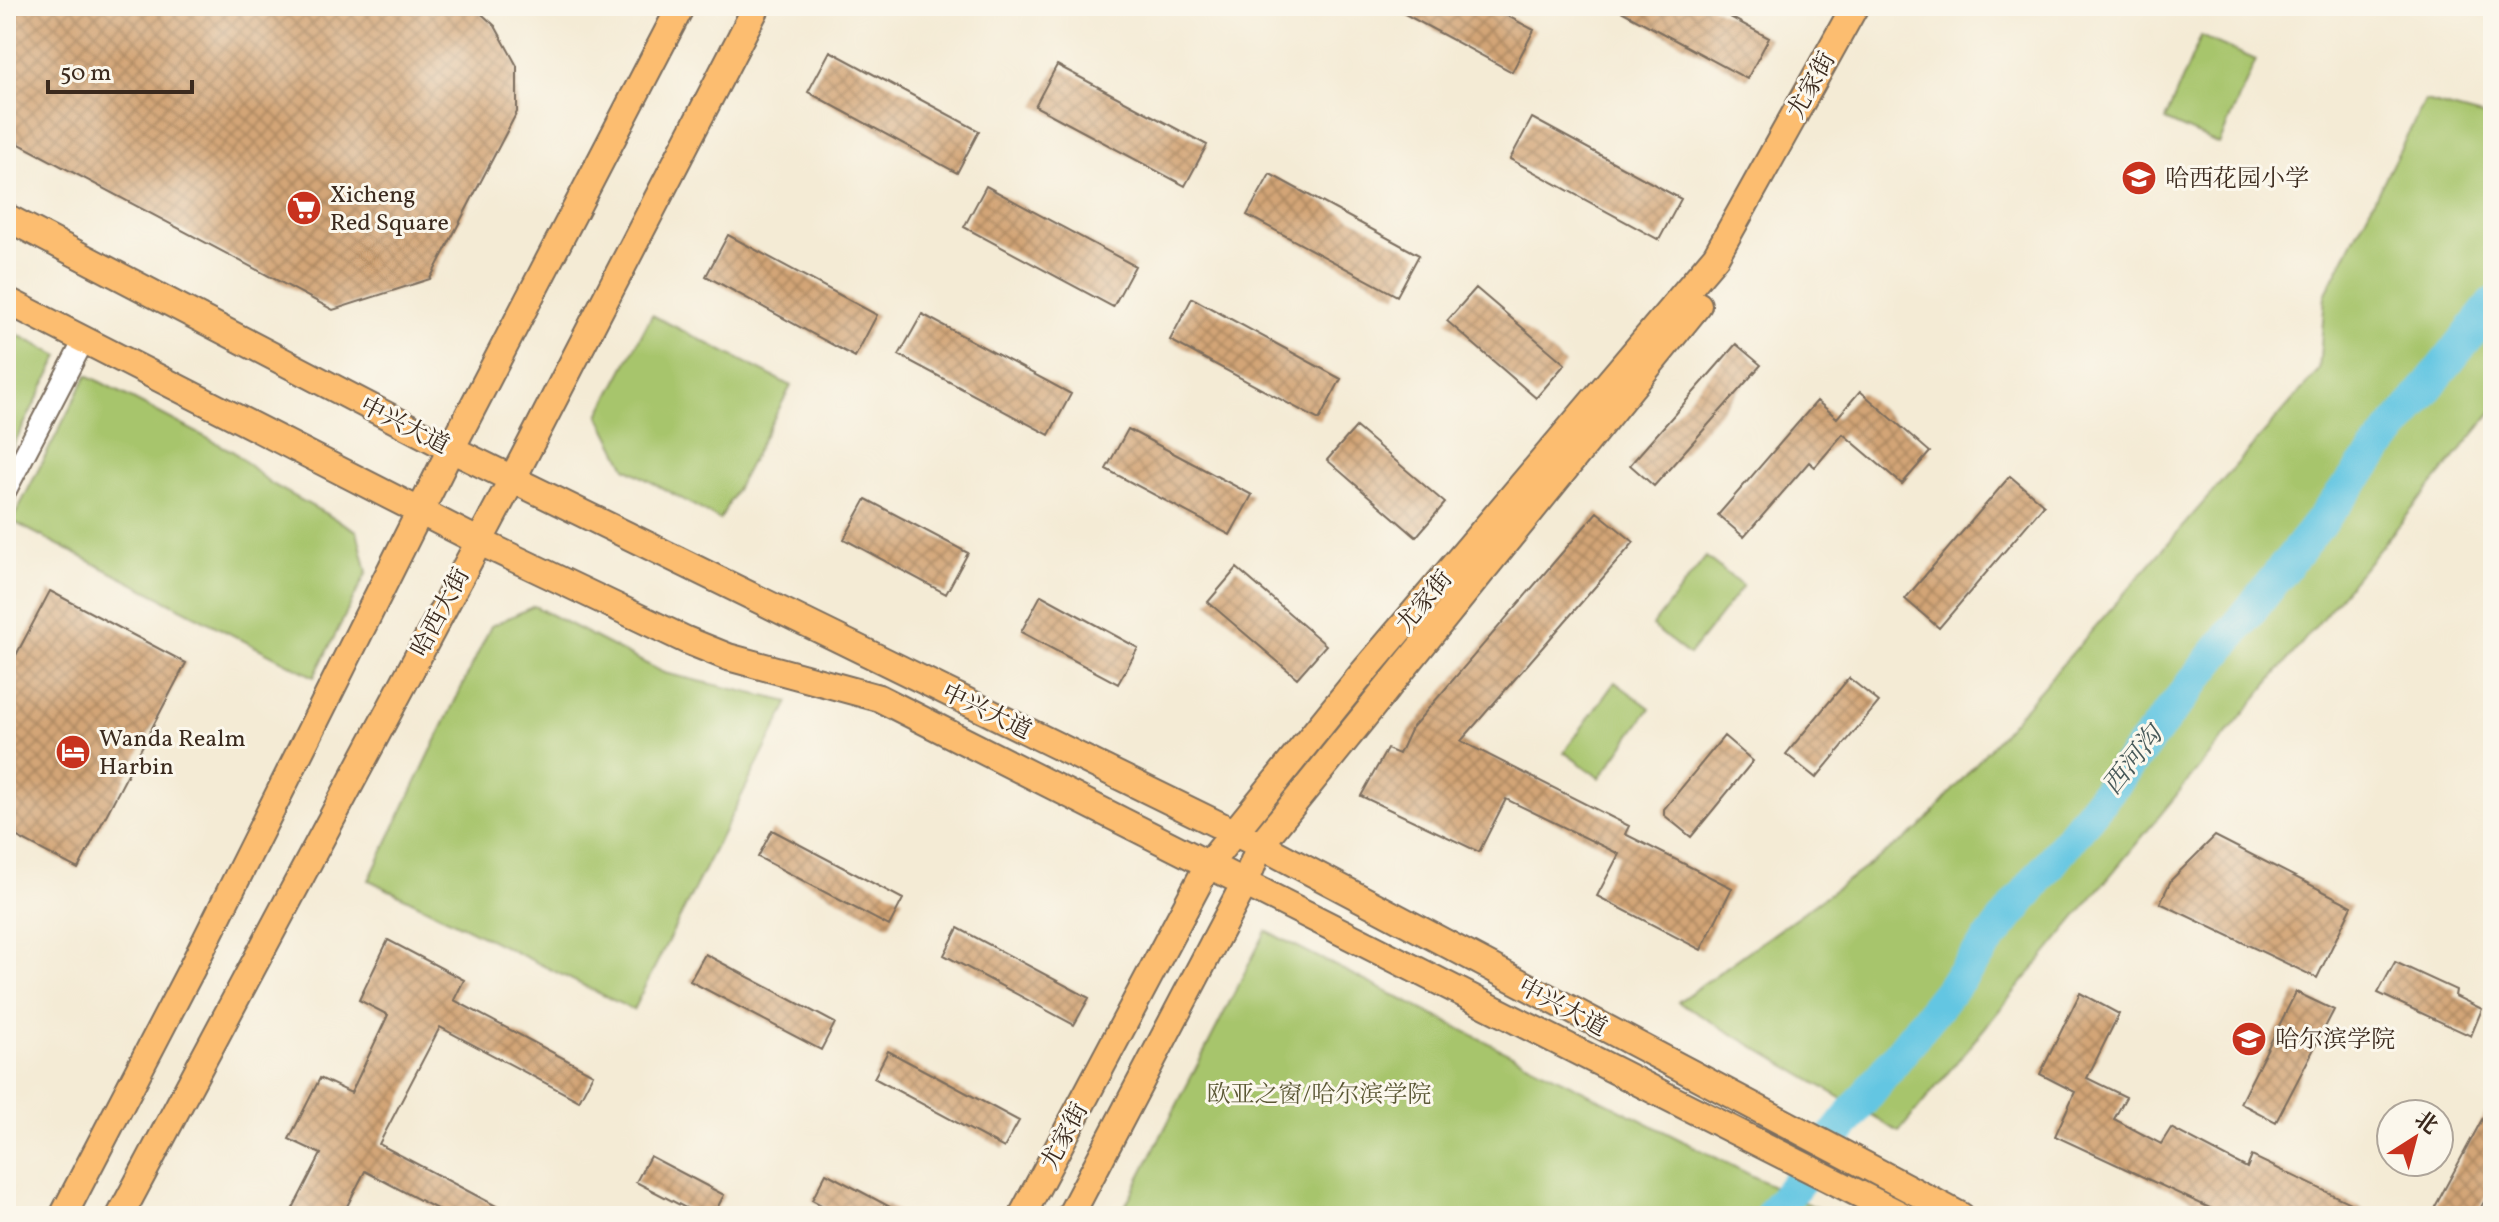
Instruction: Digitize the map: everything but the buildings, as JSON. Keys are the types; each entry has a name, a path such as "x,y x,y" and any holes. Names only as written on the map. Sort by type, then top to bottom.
{"main road":[{"path":"63,1216 451,449 681,6"},
{"name":"哈西大街","path":"120,1216 513,478 757,6"},
{"name":"尤家街","path":"1022,1216 1208,865 1362,674 1716,256 1855,6"},
{"name":"尤家街","path":"1070,1216 1246,881 1260,845 1731,265 1874,6"},
{"name":"中兴大道","path":"6,217 451,449 1260,845 1950,1210"},
{"name":"中兴大道","path":"6,300 478,541 728,657 879,698 1903,1216"}],"street":[{"path":"6,490 84,340"}],"green space":[{"path":"2201,36 2256,60 2219,144 2165,120"},
{"path":"2425,101 2493,119 2493,411 1899,1132 1678,1002 1919,829 2319,370 2325,295"},
{"path":"652,315 791,386 720,520 626,468 599,415"},
{"path":"6,329 59,356 6,460"},
{"path":"87,375 234,452 270,483 357,531 367,572 314,677 12,521"},
{"path":"1706,557 1743,586 1689,655 1652,626"},
{"path":"534,606 664,673 789,702 633,1010 369,880 491,626"},
{"path":"1615,682 1650,708 1600,778 1564,752"},
{"name":"欧亚之窗/哈尔滨学院","path":"1266,931 1832,1216 1120,1216"}],"waterway":[{"name":"西河沟","path":"1771,1216 2493,304"}],"place":[{"name":"哈西花园小学","path":"2139,178"},
{"name":"Xicheng Red Square","path":"304,208"},
{"name":"Wanda Realm Harbin","path":"73,752"},
{"name":"哈尔滨学院","path":"2249,1039"}]}
